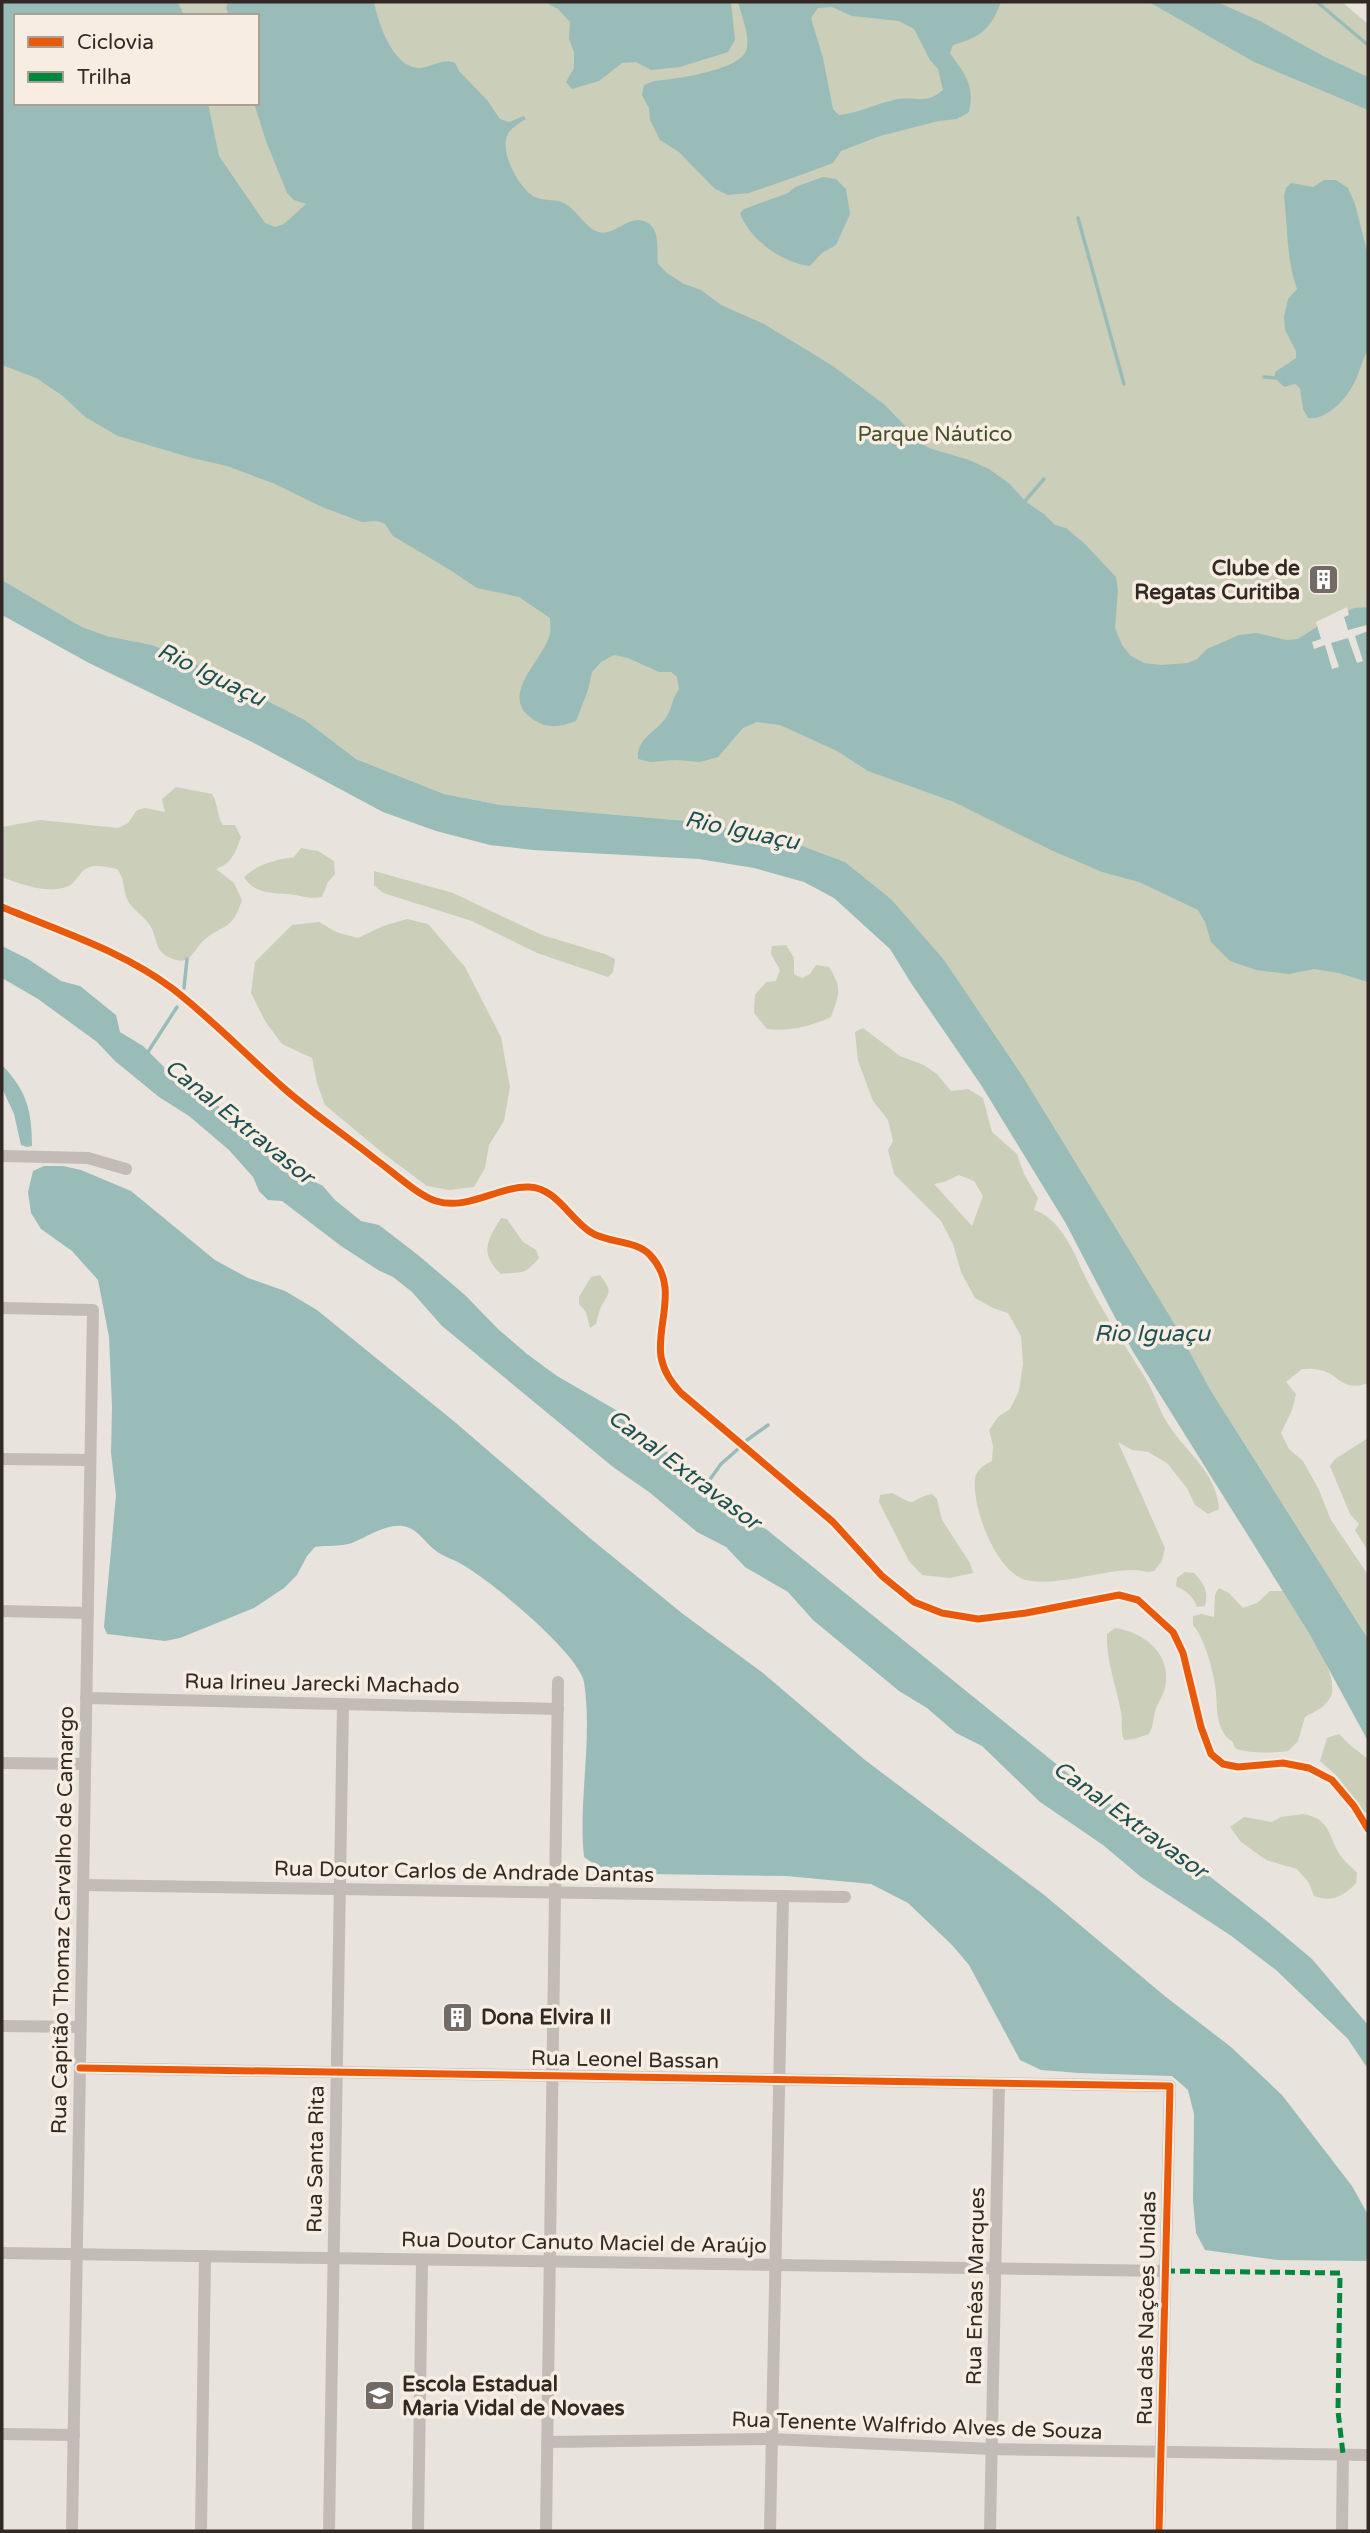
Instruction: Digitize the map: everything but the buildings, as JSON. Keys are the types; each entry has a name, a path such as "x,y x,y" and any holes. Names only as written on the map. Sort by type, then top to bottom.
{"street":[{"path":"2,1156 88,1158 126,1169"},
{"name":"Rua Capitão Thomaz Carvalho de Camargo","path":"2,1308 93,1310 72,2531"},
{"path":"2,1459 90,1460"},
{"path":"2,1611 88,1613"},
{"path":"546,2531 558,1682"},
{"name":"Rua Irineu Jarecki Machado","path":"86,1698 558,1709"},
{"name":"Rua Santa Rita","path":"329,2531 343,1704"},
{"path":"2,1763 85,1764"},
{"name":"Rua Doutor Carlos de Andrade Dantas","path":"83,1885 845,1897"},
{"path":"770,2531 783,1896"},
{"path":"2,2026 80,2027"},
{"name":"Rua Leonel Bassan","path":"80,2068 1170,2086"},
{"name":"Rua Enéas Marques","path":"990,2531 999,2083"},
{"name":"Rua das Nações Unidas","path":"1159,2531 1170,2086"},
{"name":"Rua Doutor Canuto Maciel de Araújo","path":"2,2253 1166,2271"},
{"path":"201,2531 205,2256"},
{"path":"418,2531 422,2260"},
{"path":"2,2434 74,2435"},
{"name":"Rua Tenente Walfrido Alves de Souza","path":"548,2442 771,2439 992,2449 1368,2455"},
{"path":"1342,2531 1343,2454"}],"green space":[{"name":"Parque Náutico","path":"2,2 1342,2 1368,24 1368,1383 1352,1386 1327,1372 1302,1369 1286,1382 1296,1394 1281,1433 1289,1449 1303,1461 1331,1520 1368,1575 1368,1639 1211,1391 1174,1323 891,899 845,862 789,841 699,822 501,805 444,794 356,759 305,720 178,655 152,645 107,636 82,627 2,580"},
{"path":"176,787 212,794 223,825 235,825 241,837 232,857 216,869 234,883 242,900 238,910 230,923 202,942 188,959 172,959 159,949 151,927 127,899 122,877 117,869 89,867 71,885 59,889 34,887 2,877 2,827 40,820 118,828 128,823 137,810 145,808 165,812 162,799"},
{"path":"301,848 318,851 334,861 335,874 328,882 322,897 266,892 254,887 244,877 267,863 294,857"},
{"path":"374,871 453,893 542,935 605,954 615,959 613,972 608,977 537,953 472,921 383,893 374,885"},
{"path":"407,919 428,924 465,967 501,1037 510,1087 504,1121 489,1145 485,1168 474,1187 450,1190 427,1186 325,1105 312,1058 282,1044 265,1021 251,993 255,962 292,925 319,922 336,932 358,938 383,926"},
{"path":"786,945 794,958 794,974 802,978 810,974 816,965 829,967 838,986 838,997 831,1017 800,1028 767,1029 754,1013 755,995 766,982 776,981 780,970 771,954 772,946"},
{"path":"863,1028 900,1056 924,1065 937,1074 951,1091 968,1089 983,1098 992,1132 1017,1154 1024,1174 1038,1198 1034,1210 1050,1219 1064,1235 1165,1418 1207,1473 1217,1496 1219,1509 1208,1514 1195,1505 1187,1488 1167,1463 1148,1452 1132,1450 1118,1442 1165,1548 1162,1561 1154,1571 1121,1571 1038,1582 1015,1575 996,1552 977,1506 975,1479 979,1470 992,1461 993,1446 989,1430 998,1417 1010,1409 1019,1391 1023,1364 1021,1336 1008,1313 975,1298 961,1272 953,1244 941,1221 894,1174 888,1150 893,1141 888,1120 873,1101 858,1061 855,1032","holes":["959,1175 974,1181 983,1196 972,1226 934,1184"]},
{"path":"501,1218 507,1219 523,1242 536,1250 539,1258 525,1271 501,1274 490,1260 489,1240"},
{"path":"600,1275 609,1291 596,1324 590,1328 586,1312 579,1304 579,1297 591,1277"},
{"path":"1368,1438 1368,1551 1355,1530 1359,1524 1350,1514 1330,1466 1335,1459"},
{"path":"892,1493 911,1502 932,1494 937,1499 942,1520 970,1563 973,1573 950,1578 922,1575 909,1561 879,1502 880,1495"},
{"path":"1185,1572 1194,1573 1203,1584 1206,1592 1205,1606 1197,1607 1189,1594 1176,1586 1177,1578"},
{"path":"1219,1588 1229,1593 1243,1608 1257,1603 1270,1591 1283,1591 1307,1627 1330,1672 1332,1685 1329,1700 1305,1717 1298,1741 1288,1751 1240,1750 1235,1748 1222,1730 1218,1720 1211,1666 1205,1647 1193,1625 1193,1616 1201,1614 1214,1617 1215,1595"},
{"path":"1115,1628 1135,1634 1152,1645 1166,1671 1165,1689 1156,1708 1151,1731 1134,1739 1124,1740 1123,1737 1121,1712 1110,1663 1107,1634"},
{"path":"1339,1734 1368,1759 1368,1813 1363,1811 1337,1776 1320,1761 1327,1738"},
{"path":"1303,1814 1320,1820 1339,1853 1357,1873 1356,1883 1337,1897 1326,1899 1314,1896 1309,1883 1297,1869 1266,1860 1241,1842 1230,1827 1244,1817 1272,1822 1281,1817"}],"water":[{"path":"2,2 178,2 183,14 14,14 14,105 208,105 219,156 265,223 275,227 284,224 306,204 294,200 287,193 255,105 259,105 259,14 228,14 226,8 228,2 374,2 388,42 401,60 418,68 445,62 455,63 500,119 509,122 524,116 526,119 509,132 506,148 512,168 529,193 535,197 566,204 589,227 598,232 610,232 638,220 650,224 656,234 658,264 667,273 684,284 701,290 721,305 764,324 833,366 885,405 906,427 914,440 989,469 1010,484 1025,501 1055,525 1066,528 1084,543 1116,577 1118,590 1115,628 1122,645 1131,656 1144,663 1188,663 1197,659 1207,649 1239,635 1256,633 1287,640 1298,639 1329,619 1354,608 1368,607 1368,982 1314,969 1289,974 1256,970 1230,961 1211,942 1198,910 1139,882 1102,872 1053,851 954,802 868,771 837,751 780,725 757,722 743,728 718,757 700,762 650,762 638,759 640,746 667,716 679,689 677,677 671,672 659,672 628,658 614,655 601,662 592,672 576,721 555,726 539,723 524,710 520,700 521,689 546,644 550,634 550,618 519,597 477,588 393,536 385,524 377,521 362,522 227,466 118,436 85,417 63,396 36,378 2,365"},
{"path":"545,2 731,2 735,40 728,52 680,67 651,70 636,62 622,63 599,81 572,89 566,82 574,68 574,52 569,39 570,22 558,9"},
{"path":"738,2 1001,2 993,19 983,31 971,39 953,45 950,53 970,87 969,112 957,119 880,136 841,151 833,163 749,193 728,195 715,189 679,152 660,140 642,95 644,85 654,81 705,73 741,58 746,51 747,39","holes":["832,7 852,16 899,21 914,29 930,60 938,69 943,90 930,98 894,100 839,115 833,109 823,58 811,18 818,8"]},
{"path":"1149,2 1217,2 1260,21 1368,77 1368,110 1254,62"},
{"path":"823,177 836,179 846,189 850,214 836,245 822,253 810,266 778,255 744,223 740,213 744,209"},
{"path":"1324,180 1336,180 1348,188 1355,204 1368,255 1368,350 1354,383 1344,398 1327,413 1308,418 1303,409 1300,388 1295,384 1284,387 1275,378 1275,372 1296,358 1296,351 1285,330 1284,317 1288,299 1297,289 1289,255 1284,196 1291,183 1313,187"},
{"name":"Rio Iguaçu","path":"2,580 82,627 107,636 152,645 178,655 305,720 356,759 444,794 501,805 699,822 789,841 845,862 891,899 944,960 1023,1077 1174,1323 1211,1391 1368,1639 1368,1741 1309,1633 1132,1350 1065,1222 981,1085 890,949 834,898 804,882 754,868 699,859 533,850 490,845 436,831 383,812 252,742 89,663 2,615"},
{"name":"Canal Extravasor","path":"2,946 61,981 80,986 116,1015 120,1032 143,1046 166,1069 209,1095 227,1116 257,1132 295,1162 303,1176 323,1186 335,1200 361,1221 379,1225 418,1255 527,1354 557,1376 623,1414 747,1521 766,1529 1081,1784 1167,1843 1268,1922 1312,1959 1368,2025 1368,2069 1348,2039 1276,1970 1230,1935 1141,1877 1103,1845 1040,1802 982,1746 956,1733 927,1708 899,1691 813,1620 788,1592 745,1567 726,1547 697,1532 649,1492 613,1467 442,1326 412,1292 393,1277 341,1246 282,1201 268,1200 259,1191 253,1177 229,1150 189,1116 159,1097 115,1061 97,1042 38,999 2,978"},
{"path":"2,1065 17,1084 26,1102 31,1122 32,1146 21,1145 14,1114 2,1088"},
{"path":"44,1166 81,1170 131,1191 215,1260 248,1278 285,1291 317,1310 683,1614 763,1673 865,1760 1043,1894 1166,1997 1231,2047 1282,2095 1352,2186 1368,2215 1366,2261 1278,2260 1205,2250 1196,2233 1193,2200 1194,2114 1188,2090 1172,2076 1041,2070 1020,2060 969,1965 908,1903 871,1884 786,1876 647,1874 598,1867 584,1857 587,1726 584,1682 578,1670 551,1637 512,1601 476,1573 438,1552 408,1527 389,1527 347,1544 315,1547 297,1575 284,1588 254,1608 180,1638 165,1641 107,1634 104,1627 116,1495 111,1453 109,1337 98,1280 72,1251 41,1229 31,1213 28,1192 33,1171"}],"pier":[{"path":"1347,607 1349,615 1344,617 1348,630 1367,625 1368,628 1368,631 1355,636 1363,661 1357,663 1348,638 1331,643 1339,667 1332,669 1325,645 1314,649 1312,642 1321,639 1316,622"}],"waterway":[{"path":"1317,2 1368,45"},
{"path":"1078,218 1124,384"},
{"path":"1264,377 1275,378"},
{"path":"1025,501 1044,479"},
{"path":"184,988 187,959"},
{"path":"146,1055 177,1007"},
{"path":"747,1440 768,1425"},
{"name":"Canal Extravasor","path":"703,1489 721,1464 738,1449"}],"marked path":[{"path":"1165,2271 1340,2273 1338,2411 1343,2454"}],"cycle path":[{"path":"2,907 112,953 173,989 298,1100 421,1194 436,1201 460,1203 517,1188 539,1189 548,1193 592,1233 644,1250 659,1267 664,1280 661,1357 674,1385 833,1522 882,1576 914,1602 942,1613 978,1619 1026,1613 1119,1595 1138,1600 1173,1632 1183,1653 1201,1727 1211,1754 1223,1764 1238,1767 1283,1763 1309,1768 1332,1780 1354,1806 1368,1829"},
{"path":"80,2068 1170,2086 1159,2531"}],"place":[{"name":"Clube de Regatas Curitiba","path":"1323,580"},
{"name":"Dona Elvira II","path":"458,2017"},
{"name":"Escola Estadual Maria Vidal de Novaes","path":"379,2396"}]}
